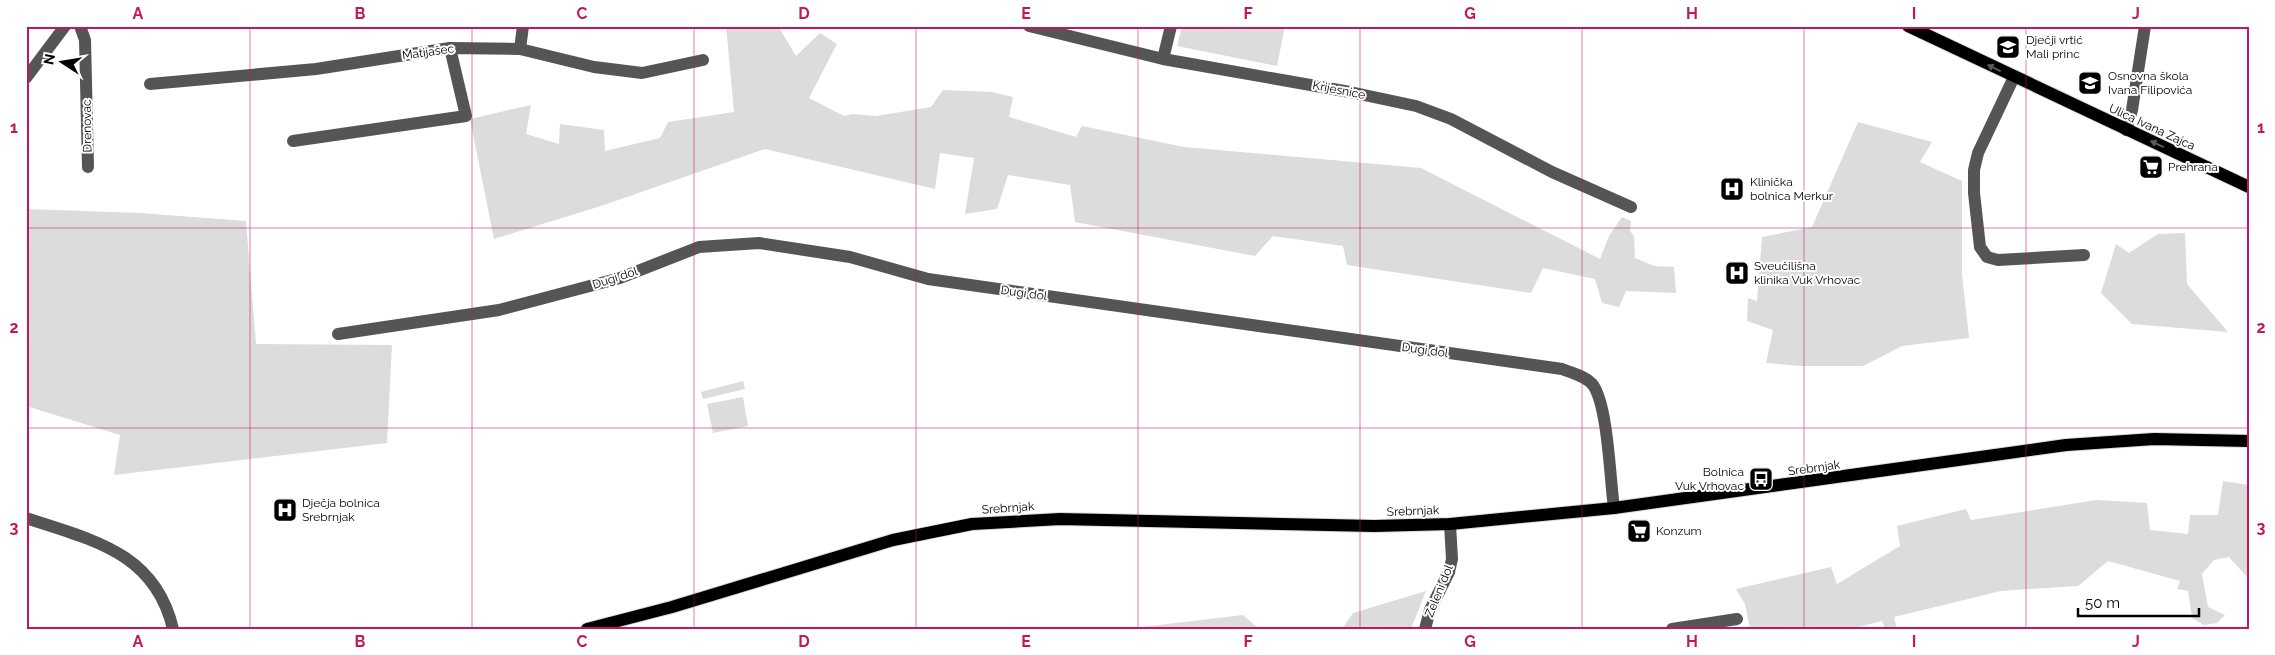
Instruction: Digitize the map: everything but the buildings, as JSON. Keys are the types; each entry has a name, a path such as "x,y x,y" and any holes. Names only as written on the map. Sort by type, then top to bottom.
{"main road":[{"name":"Ulica Ivana Zajca","path":"1908,26 2014,78 2249,187"},
{"name":"Srebrnjak","path":"587,629 672,606 893,540 972,524 1060,519 1322,525 1450,524 1614,508 2066,445 2154,439 2249,441"}],"street":[{"path":"26,78 65,26"},
{"name":"Drenovac","path":"80,26 85,40 88,167"},
{"path":"520,48 523,26"},
{"name":"Krijesnice","path":"1029,26 1163,59 1350,92 1416,106 1451,119 1552,172 1631,207"},
{"path":"1163,59 1171,26"},
{"path":"2126,130 2132,110 2145,26"},
{"path":"293,141 466,116 450,48"},
{"name":"Matijašec","path":"150,84 316,69 450,48 520,48 594,67 642,73 703,60"},
{"path":"2014,78 1976,158 1974,193 1980,247 1987,257 1998,260 2084,255"},
{"name":"Dugi dol","path":"338,334 499,310 620,278 699,247 759,243 850,257 928,279 1562,369 1583,377 1592,385 1601,401 1614,508"},
{"path":"26,518 87,540 132,560 150,577 162,595 173,629"},
{"name":"Zeleni dol","path":"1425,629 1430,610 1450,572 1452,559 1450,524"},
{"path":"1672,629 1737,618"}],"shaded area":[{"path":"726,26 778,26 796,56 820,33 837,44 809,98 844,116 852,114 876,116 931,107 943,90 992,92 1013,97 1009,117 1076,137 1082,126 1184,147 1421,168 1600,259 1609,236 1622,217 1631,221 1630,231 1634,236 1635,258 1654,266 1674,267 1676,293 1626,291 1619,307 1602,303 1595,279 1543,268 1531,293 1347,265 1343,246 1273,236 1255,256 1075,222 1070,185 1008,175 997,209 965,214 974,158 940,153 935,189 765,149 604,205 494,239 470,119 531,105 526,134 559,144 560,124 604,130 605,151 660,138 668,122 734,112"},
{"path":"1182,26 1285,26 1277,66 1177,46"},
{"path":"1858,122 1932,142 1920,162 1962,181 1962,274 1969,338 1902,346 1863,366 1800,366 1766,363 1773,330 1747,321 1748,298 1757,301 1762,237 1812,227"},
{"path":"26,209 140,213 246,221 256,344 392,345 387,443 114,475 120,435 26,406"},
{"path":"2185,233 2187,284 2228,332 2132,324 2101,293 2116,244 2129,253 2158,234"},
{"path":"743,381 745,389 703,399 701,392"},
{"path":"743,397 748,426 713,433 707,404"},
{"path":"2223,481 2249,485 2249,576 2247,577 2229,557 2214,560 2202,574 2208,607 2225,615 2217,623 2204,625 2192,618 2188,591 2177,589 2180,581 2108,561 2078,586 2001,591 1894,617 1897,629 1885,629 1882,621 1851,629 1750,629 1745,604 1736,589 1831,567 1837,584 1900,546 1897,526 1966,509 1971,520 2096,500 2147,503 2150,530 2188,534 2190,515 2218,515"},
{"path":"1426,591 1411,629 1342,629 1353,613"},
{"path":"1243,615 1259,629 1125,629"}],"place":[{"name":"Dječji vrtić Mali princ","path":"2008,47"},
{"name":"Osnovna škola Ivana Filipovića","path":"2090,83"},
{"name":"Prehrana","path":"2151,167"},
{"name":"Klinička bolnica Merkur","path":"1732,189"},
{"name":"Sveučilišna klinika Vuk Vrhovac","path":"1737,273"},
{"name":"Bolnica Vuk Vrhovac","path":"1761,479"},
{"name":"Dječja bolnica Srebrnjak","path":"285,510"},
{"name":"Konzum","path":"1639,531"}]}
